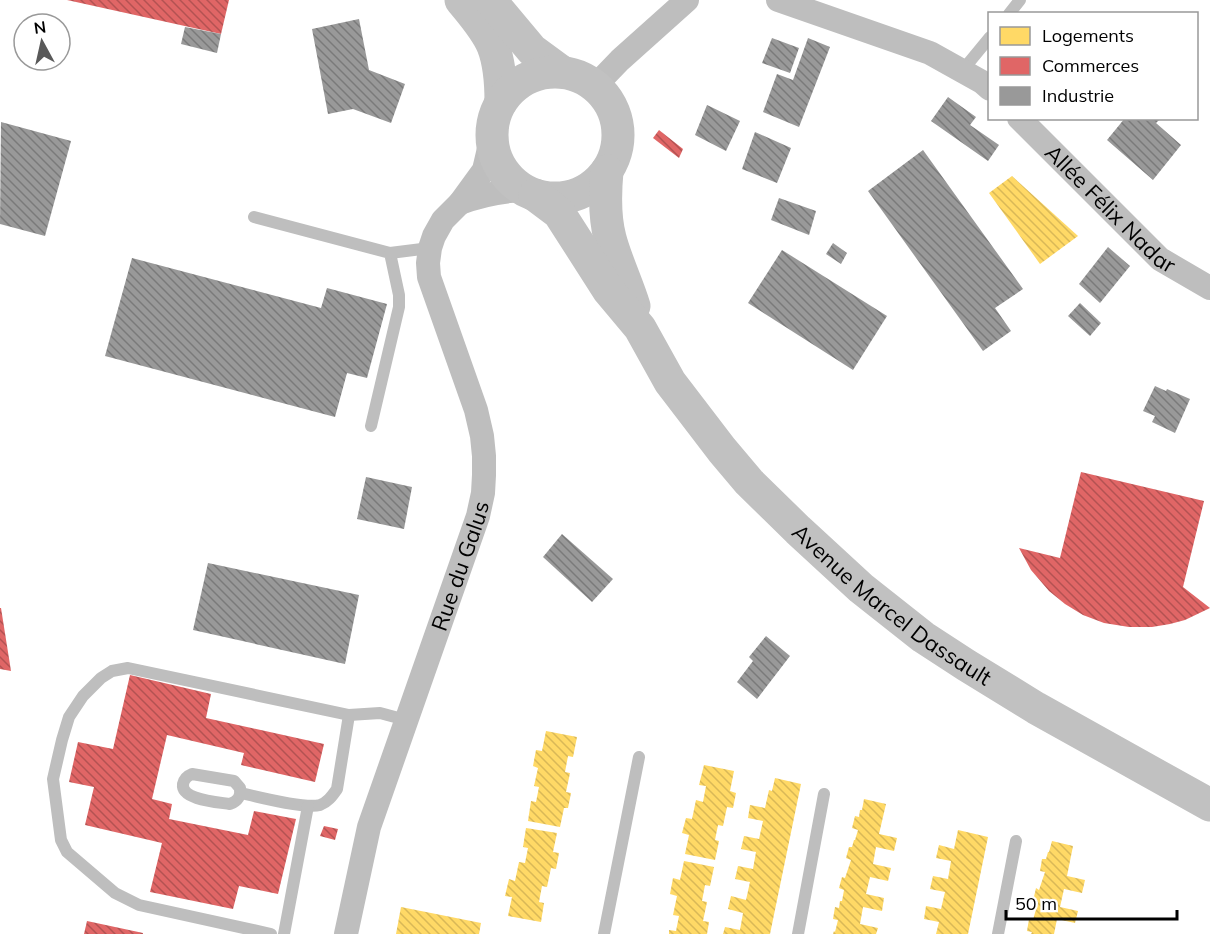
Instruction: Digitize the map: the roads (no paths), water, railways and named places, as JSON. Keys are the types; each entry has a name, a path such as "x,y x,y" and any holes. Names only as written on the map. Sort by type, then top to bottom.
{"main road":[{"path":"460,0 493,46 501,80 501,102"},
{"path":"490,0 532,50 562,72 585,79 595,86 608,100 616,117 618,136 615,154 607,171 593,185 575,194 555,198 530,192 511,180 501,167 494,152 492,136 494,118 501,102 512,88 527,78 544,73 562,72"},
{"name":"Avenue Marcel Dassault","path":"607,171 605,195 610,238 628,285 640,328"},
{"name":"Avenue Marcel Dassault","path":"530,192 559,213 609,291 640,328 670,382 722,450 749,482 861,588 923,637 966,666 1036,708 1210,805"}],"street":[{"path":"595,86 620,60 687,0"},
{"path":"778,0 930,53 988,87"},
{"name":"Allée Félix Nadar","path":"1021,120 1160,260 1210,288"},
{"name":"Rue du Galus","path":"346,934 369,827 478,516 483,493 484,456 476,410 429,277 428,263 434,236 443,220 460,203 484,170 492,136"},
{"path":"460,203 502,191 530,192"}],"lane":[{"path":"1011,12 1020,0"},
{"path":"962,71 988,40"},
{"path":"254,217 390,253 430,248"},
{"path":"371,426 399,307 399,295 390,253"},
{"path":"271,934 139,904 115,893 67,852 61,840 53,779 69,717 83,696 101,678 112,671 128,668 349,715 380,713 406,720"},
{"path":"241,793 308,806 323,803 332,797 337,789 349,715"},
{"path":"604,934 639,757"},
{"path":"798,934 824,794"},
{"path":"284,934 308,806"},
{"path":"998,934 1016,841"}]}
